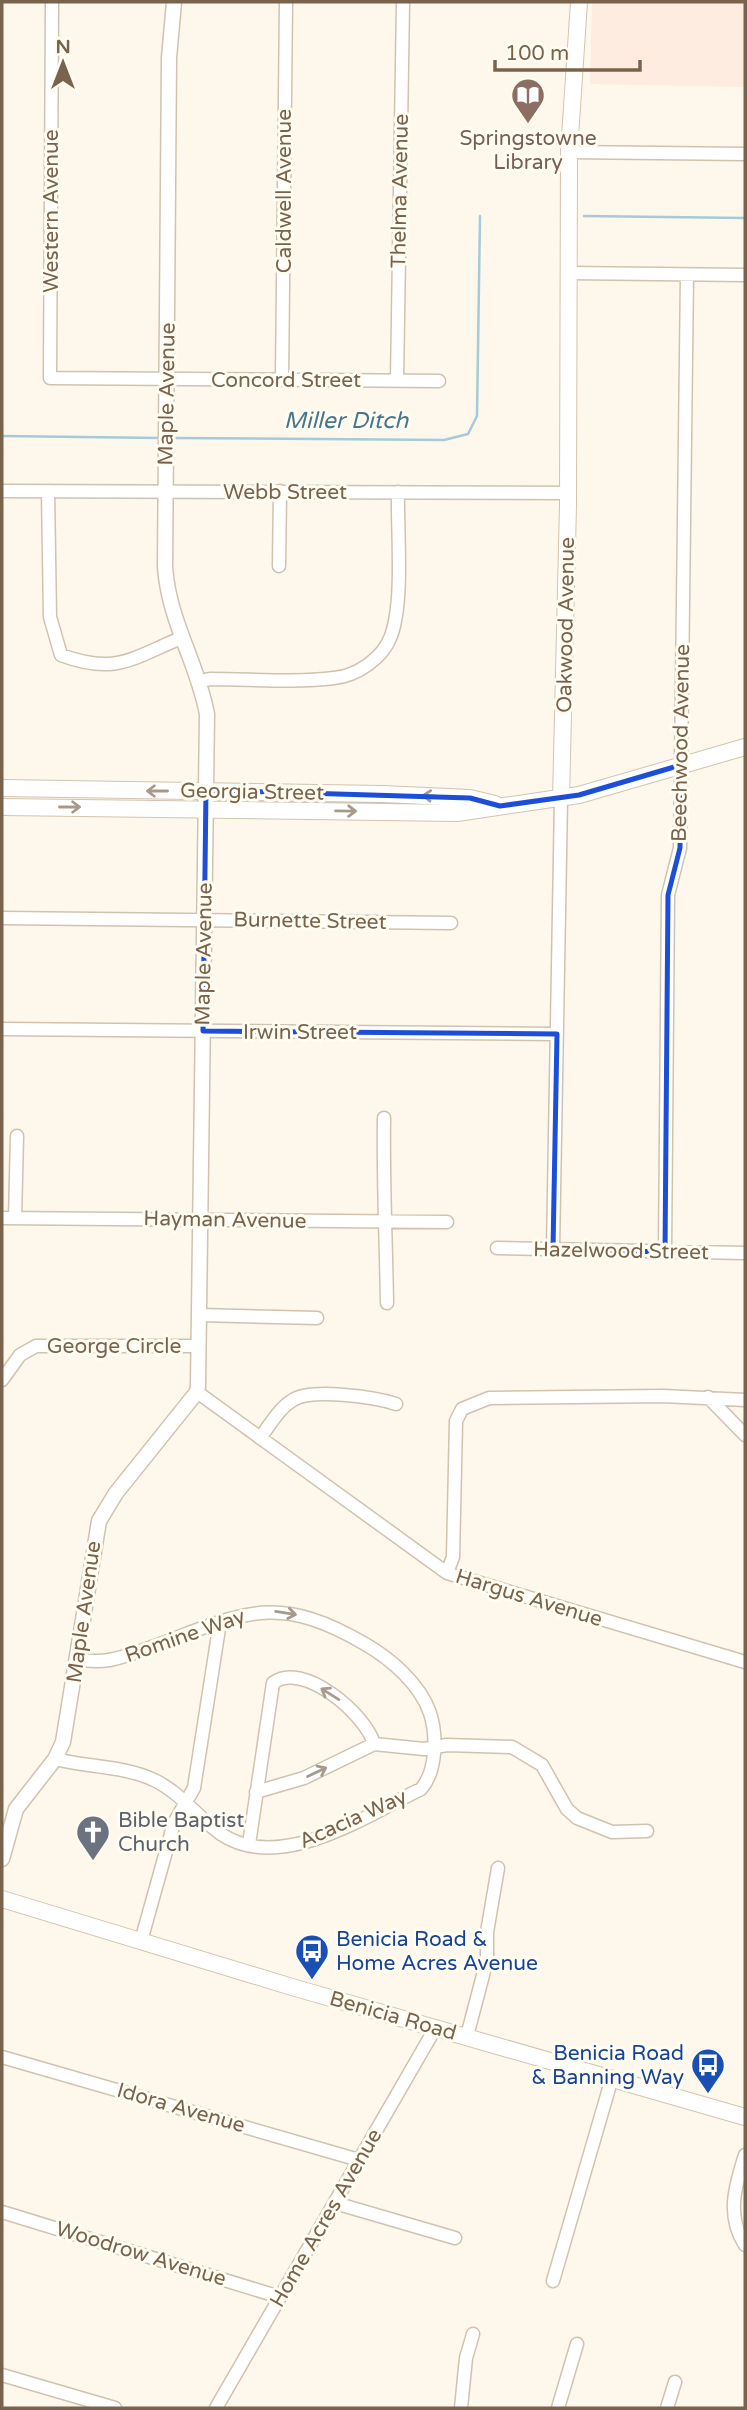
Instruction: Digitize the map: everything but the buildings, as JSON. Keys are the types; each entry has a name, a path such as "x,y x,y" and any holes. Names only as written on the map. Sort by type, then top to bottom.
{"main road":[{"name":"Oakwood Avenue","path":"561,799 568,493 569,152 579,2"},
{"name":"Georgia Street","path":"2,807 457,813 561,799 745,747"},
{"name":"Georgia Street","path":"2,788 206,790 470,798 500,806"},
{"name":"Benicia Road","path":"2,1899 745,2117"}],"street":[{"name":"Western Avenue","path":"50,379 52,2"},
{"name":"Maple Avenue","path":"2,1859 16,1809 55,1759 67,1728 91,1552 99,1521 116,1493 197,1392 200,1346 207,713 200,681 181,638 167,595 165,491 169,58 174,2"},
{"name":"Caldwell Avenue","path":"282,380 286,2"},
{"name":"Thelma Avenue","path":"397,381 403,2"},
{"path":"569,152 745,154"},
{"path":"569,273 745,275"},
{"name":"Beechwood Avenue","path":"665,1252 668,895 680,848 687,275"},
{"name":"Concord Street","path":"50,379 439,381"},
{"name":"Webb Street","path":"2,491 568,493"},
{"path":"48,491 50,617 61,655 89,665 109,666 181,638"},
{"path":"279,566 280,491"},
{"path":"200,681 337,678 362,669 376,659 391,636 396,607 398,492"},
{"name":"Oakwood Avenue","path":"553,1249 561,799"},
{"name":"Burnette Street","path":"2,918 451,923"},
{"name":"Irwin Street","path":"2,1029 557,1034"},
{"path":"384,1118 383,1208 386,1222 387,1303"},
{"path":"8,1218 16,1136"},
{"name":"Hayman Avenue","path":"8,1218 447,1222"},
{"name":"Hazelwood Street","path":"496,1248 745,1254"},
{"path":"200,1315 317,1318"},
{"name":"George Circle","path":"2,1380 20,1355 36,1346 200,1346"},
{"name":"Hargus Avenue","path":"197,1392 447,1573 745,1662"},
{"path":"260,1438 282,1409 297,1397 376,1398 396,1404"},
{"path":"708,1397 745,1435"},
{"path":"447,1573 453,1557 456,1421 462,1409 489,1398 708,1397 745,1400"},
{"name":"Romine Way","path":"77,1659 109,1662 255,1611 284,1612 331,1627 378,1652 398,1668 427,1704 433,1722 435,1748"},
{"path":"141,1941 174,1823 194,1788 220,1622"},
{"path":"250,1844 273,1683 281,1677 299,1678 346,1705 364,1722 374,1744"},
{"path":"256,1792 304,1778 374,1744 435,1748 447,1745 495,1746 523,1751 542,1765 567,1809 577,1818 612,1832 647,1831"},
{"name":"Acacia Way","path":"55,1759 156,1781 224,1836 250,1844 283,1848 306,1843 421,1789 429,1780 435,1748"},
{"path":"467,2036 487,1960 487,1932 498,1868"},
{"name":"Home Acres Avenue","path":"216,2408 436,2028"},
{"name":"Idora Avenue","path":"2,2057 359,2160"},
{"path":"553,2281 612,2078"},
{"path":"745,2155 733,2207 735,2226 745,2245"},
{"path":"335,2203 455,2238"},
{"name":"Woodrow Avenue","path":"2,2212 280,2297"},
{"path":"461,2408 466,2358 473,2334"},
{"path":"558,2408 577,2344"},
{"path":"2,2375 115,2408"},
{"path":"667,2408 674,2382"}],"highlighted area":[{"path":"681,765 680,848 668,895 665,1252 553,1249 557,1034 203,1031 206,790 470,798 500,806 579,795"}],"shaded area":[{"path":"592,2 745,2 745,87 590,84"}],"waterway":[{"name":"Miller Ditch","path":"172,438 444,440 468,434 477,416 480,216"},
{"name":"Miller Ditch","path":"584,216 745,218"},
{"name":"Miller Ditch","path":"2,436 161,438"}],"place":[{"name":"Springstowne Library","path":"528,125"},
{"name":"Bible Baptist Church","path":"93,1862"},
{"name":"Benicia Road & Home Acres Avenue","path":"312,1981"},
{"name":"Benicia Road & Banning Way","path":"708,2095"}]}
